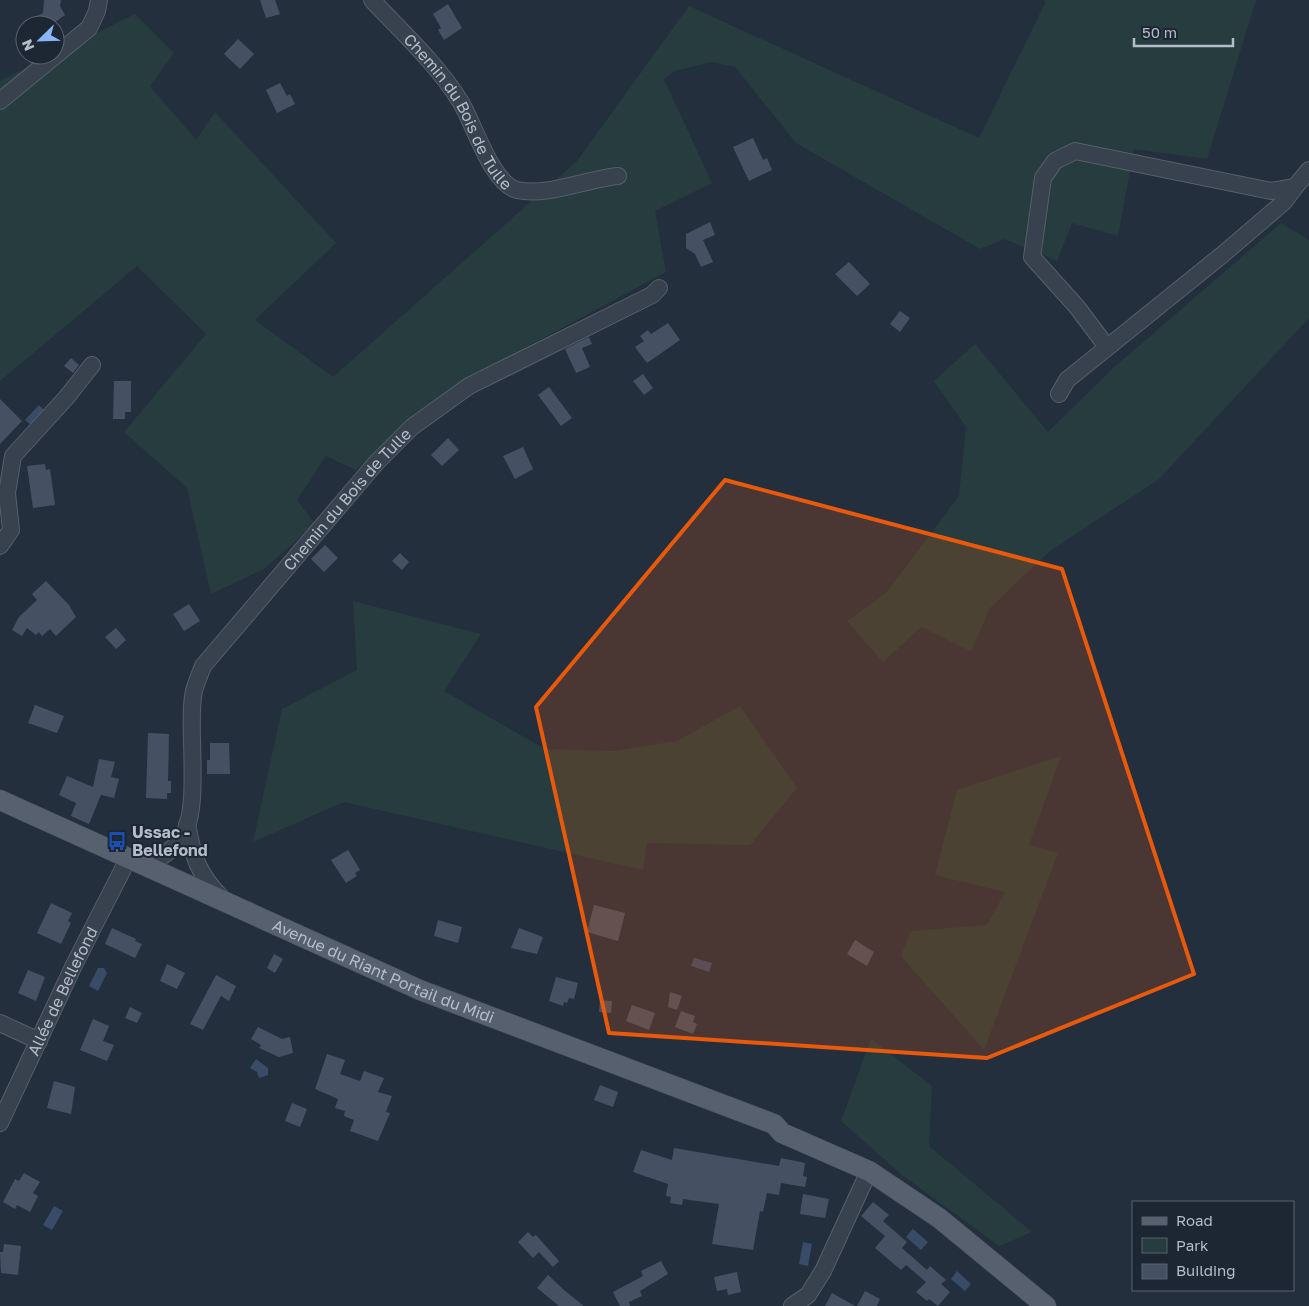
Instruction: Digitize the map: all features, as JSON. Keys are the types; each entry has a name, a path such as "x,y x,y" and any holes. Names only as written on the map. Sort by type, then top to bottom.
{"main road":[{"name":"Avenue du Riant Portail du Midi","path":"0,800 420,990 774,1124 782,1133 869,1171 939,1218 1046,1306"}],"street":[{"path":"0,101 89,28 97,11 98,0"},
{"name":"Chemin du Bois de Tulle","path":"372,0 432,66 460,101 497,173 514,189 535,193 597,178 618,176"},
{"path":"1107,347 1076,307 1032,258 1043,178 1055,161 1075,151 1271,191 1295,187"},
{"path":"1059,394 1068,380 1277,208 1309,170"},
{"name":"Chemin du Bois de Tulle","path":"149,869 154,861 181,840 187,824 192,790 194,692 203,666 376,463 412,427 469,386 652,295 659,288"},
{"path":"0,546 11,530 6,493 13,456 66,398 92,365"},
{"name":"Chemin du Bois de Tulle","path":"187,824 192,853 201,873 227,904"},
{"name":"Allée de Bellefond","path":"0,1123 128,859"},
{"path":"0,1023 39,1041"},
{"path":"796,1305 808,1295 823,1271 869,1171"}],"highlighted area":[{"path":"725,480 1062,569 1194,974 987,1058 609,1033 536,707"}],"green space":[{"path":"1042,0 1256,0 1207,159 1134,149 1118,236 1072,223 1057,261 1005,239 980,249 796,143 735,67 711,62 675,71 664,79 712,183 655,211 666,272 456,385 356,470 326,456 297,500 315,524 264,569 211,594 187,488 124,432 206,334 137,266 0,381 0,81 32,65 65,65 65,49 135,14 174,53 150,86 196,140 215,112 336,243 255,320 333,377 577,161 689,6 979,138 1046,1"},
{"path":"1281,223 1309,240 1309,318 1159,479 1050,551 990,608 971,651 921,627 883,662 847,621 886,593 959,496 966,427 934,381 975,344 1048,432 1111,370"},
{"path":"353,601 481,634 444,691 545,749 614,751 677,741 740,706 797,788 750,845 647,843 643,870 344,802 253,842 282,709 357,670"},
{"path":"1061,756 1029,845 1058,853 984,1050 901,956 911,931 987,925 1005,892 935,875 957,790"},
{"path":"871,1039 932,1086 929,1146 1032,1232 999,1246 902,1175 841,1121"}],"water":[{"path":"39,405 44,410 31,425 25,420"},
{"path":"694,958 712,963 709,972 691,966"},
{"path":"98,968 104,968 107,973 98,991 89,986"},
{"path":"256,1059 268,1068 268,1075 259,1078 257,1072 250,1068"},
{"path":"54,1206 63,1211 52,1230 43,1225"},
{"path":"913,1229 928,1242 921,1250 906,1237"},
{"path":"803,1242 812,1244 808,1266 799,1264"},
{"path":"957,1271 971,1284 965,1291 951,1279"}],"building":[{"path":"44,0 61,0 60,6 65,15 40,15 43,13"},
{"path":"260,0 275,0 280,14 266,18"},
{"path":"448,4 462,28 444,40 438,30 441,28 433,14"},
{"path":"238,39 254,54 240,69 224,54"},
{"path":"280,83 287,96 290,94 295,104 277,113 266,90"},
{"path":"753,138 763,160 767,158 772,170 749,181 733,147"},
{"path":"710,222 715,235 703,240 713,262 701,267 695,254 686,248 686,234"},
{"path":"849,262 870,284 857,296 835,274"},
{"path":"900,311 910,318 900,332 890,324"},
{"path":"668,323 680,340 647,363 635,347 644,341 640,336 648,330 651,334"},
{"path":"589,337 592,344 582,348 590,367 576,373 565,349"},
{"path":"71,358 79,365 73,373 64,366"},
{"path":"643,374 653,388 644,395 633,381"},
{"path":"114,381 131,381 131,412 125,412 125,419 113,419"},
{"path":"549,387 572,418 561,426 538,395"},
{"path":"0,399 22,421 0,444"},
{"path":"448,438 459,450 442,466 431,455"},
{"path":"523,447 533,469 515,479 503,456"},
{"path":"45,464 46,470 50,469 55,505 33,508 27,466"},
{"path":"325,545 338,558 324,572 311,559"},
{"path":"400,553 409,562 402,570 392,561"},
{"path":"46,581 69,605 76,617 56,636 50,629 42,636 39,632 36,635 27,628 22,636 12,630 19,617 37,600 32,594"},
{"path":"189,604 200,621 184,631 173,614"},
{"path":"116,628 126,640 116,649 105,637"},
{"path":"35,705 64,716 57,733 28,723"},
{"path":"148,733 169,734 168,781 171,781 171,793 167,793 167,799 146,798"},
{"path":"210,743 229,743 230,774 207,774 207,760 210,760"},
{"path":"99,759 115,762 111,777 119,779 114,798 101,795 89,824 71,816 76,803 59,795 67,776 93,787"},
{"path":"348,850 360,870 355,873 357,876 346,883 331,860"},
{"path":"51,903 72,913 68,921 71,923 61,944 37,933"},
{"path":"594,905 625,913 618,941 587,932"},
{"path":"438,920 462,927 458,943 434,936"},
{"path":"112,928 136,939 135,941 142,944 135,958 105,944"},
{"path":"519,928 543,937 537,954 511,948"},
{"path":"855,940 874,952 867,966 847,954"},
{"path":"274,954 283,959 275,973 267,968"},
{"path":"167,964 185,973 177,989 160,981"},
{"path":"28,970 45,977 36,1001 18,993"},
{"path":"216,975 236,986 229,1001 221,996 203,1030 190,1024"},
{"path":"556,977 578,983 574,999 569,998 567,1003 564,1002 563,1006 549,1001"},
{"path":"670,992 682,996 677,1010 668,1007"},
{"path":"600,1000 612,1001 611,1013 599,1012"},
{"path":"632,1005 655,1013 649,1030 626,1021"},
{"path":"130,1007 142,1013 137,1023 125,1018"},
{"path":"681,1011 695,1016 693,1022 697,1024 693,1034 675,1027"},
{"path":"93,1019 109,1026 103,1041 114,1045 107,1061 80,1050"},
{"path":"258,1027 282,1039 290,1037 293,1053 279,1057 259,1048 261,1045 251,1039"},
{"path":"327,1054 345,1060 340,1074 360,1081 364,1071 384,1078 378,1092 392,1096 386,1112 390,1113 378,1141 350,1131 354,1120 344,1116 345,1111 335,1108 338,1099 315,1089"},
{"path":"54,1081 75,1087 71,1114 47,1108"},
{"path":"600,1085 618,1092 613,1107 594,1100"},
{"path":"292,1103 307,1109 300,1127 285,1121"},
{"path":"674,1148 779,1166 781,1158 805,1163 803,1176 807,1177 805,1187 781,1183 779,1195 767,1193 763,1212 760,1211 753,1250 712,1244 719,1204 683,1199 682,1205 670,1203 671,1197 666,1196 668,1184 633,1172 641,1150 672,1160"},
{"path":"24,1173 40,1182 33,1193 38,1196 30,1212 17,1205 15,1209 3,1202 15,1179 19,1181"},
{"path":"803,1194 829,1199 825,1218 800,1214"},
{"path":"873,1202 889,1215 883,1221 907,1242 902,1248 927,1270 930,1266 946,1280 941,1284 950,1292 938,1306 929,1299 927,1301 916,1292 926,1282 906,1265 901,1270 875,1248 885,1236 861,1216"},
{"path":"528,1232 533,1237 536,1235 559,1261 553,1267 539,1252 533,1258 518,1242"},
{"path":"4,1244 21,1246 18,1275 1,1273 0,1252 3,1252"},
{"path":"661,1261 668,1274 640,1291 642,1296 629,1302 630,1306 620,1306 613,1292 643,1276 641,1271"},
{"path":"737,1272 741,1292 728,1295 727,1289 717,1291 714,1277"},
{"path":"548,1275 584,1306 559,1306 537,1288"},
{"path":"865,1291 880,1299 877,1306 857,1306"},
{"path":"832,1293 855,1306 825,1306"}],"place":[{"name":"Ussac - Bellefond","path":"117,841"}]}
